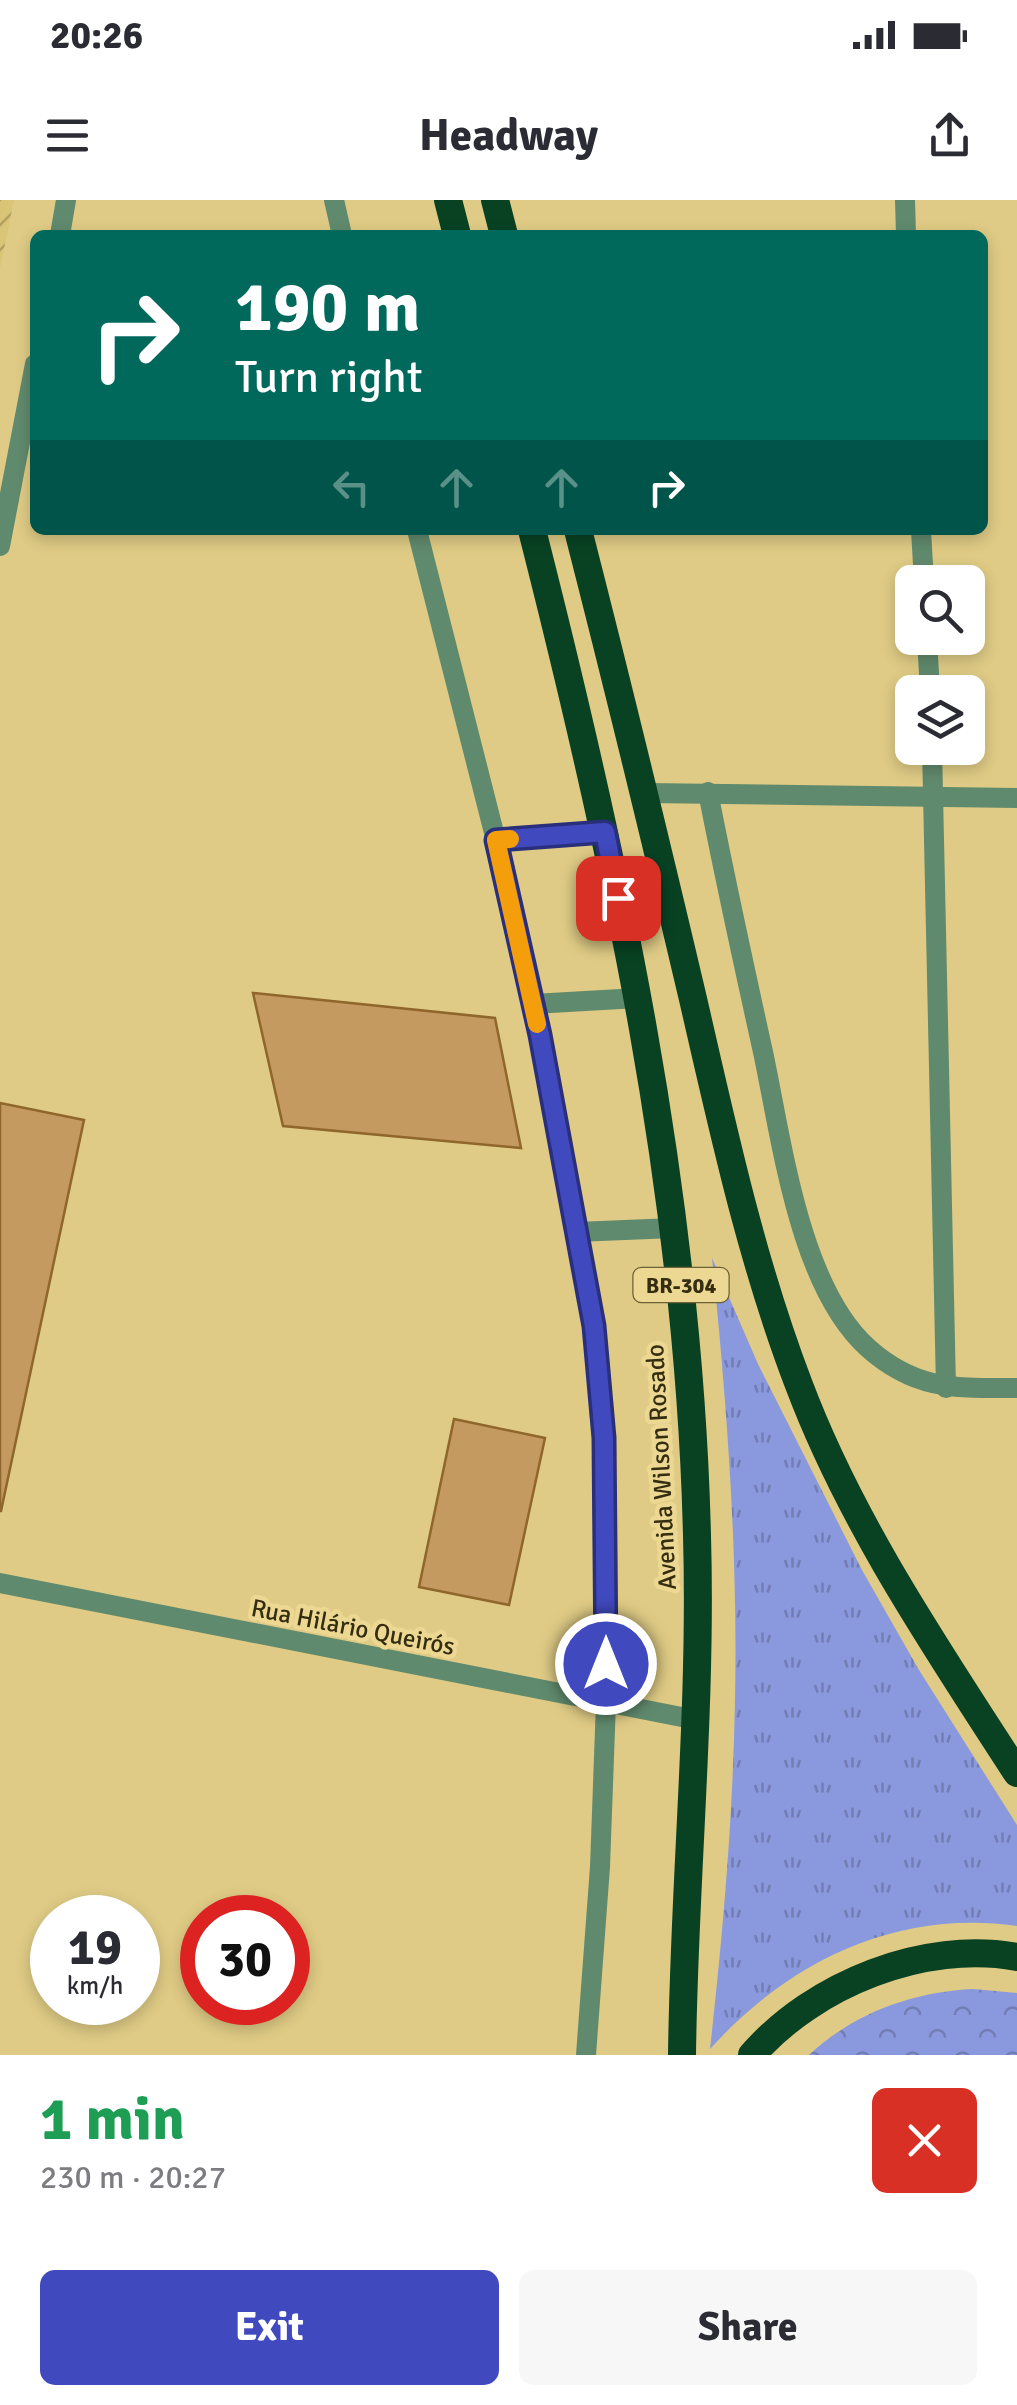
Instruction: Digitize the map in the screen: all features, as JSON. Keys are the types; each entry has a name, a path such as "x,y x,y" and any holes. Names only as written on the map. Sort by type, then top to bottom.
{"highway":[{"path":"448,200 456,230"},
{"path":"495,200 503,230"},
{"name":"Avenida Wilson Rosado","path":"533,535 605,832 638,998 680,1279 698,1535 697,1720 682,2055"},
{"name":"BR-304","path":"579,535 645,792 730,1162 755,1255 799,1386 838,1472 892,1573 1017,1772"},
{"path":"752,2055 822,1996 903,1961 989,1952 1017,1957"}],"street":[{"path":"61,230 66,200"},
{"path":"334,200 341,230"},
{"path":"904,200 906,230"},
{"path":"0,546 30,390"},
{"path":"418,535 496,840 533,1004 594,1326 604,1438 606,1702 600,1867 586,2055"},
{"path":"921,535 923,565"},
{"path":"933,765 946,1388"},
{"path":"645,792 1017,798"},
{"path":"708,792 790,1178 811,1256 843,1322 870,1350 906,1374 946,1388 1017,1388"},
{"path":"496,840 605,832"},
{"path":"533,1004 638,998"},
{"path":"576,1232 674,1228"},
{"name":"Rua Hilário Queirós","path":"0,1582 697,1720"}],"shaded area":[{"path":"0,200 14,200 0,268"}],"green space":[{"path":"712,1258 758,1364 862,1570 919,1670 1017,1825 1017,1926 930,1926 888,1934 848,1948 774,1990 710,2049 730,1831 735,1645 730,1479"},
{"path":"973,1989 1017,1993 1017,2055 809,2055 845,2027 885,2007 928,1995"}],"building":[{"path":"253,993 495,1018 521,1148 283,1126"},
{"path":"0,1103 84,1120 1,1511 0,1511"},
{"path":"454,1419 545,1438 509,1605 419,1587"}],"slow traffic":[{"path":"510,839 496,840 537,1024"}],"route":[{"path":"606,1664 604,1438 594,1326 540,1035 496,840 605,832 618,898"}]}
